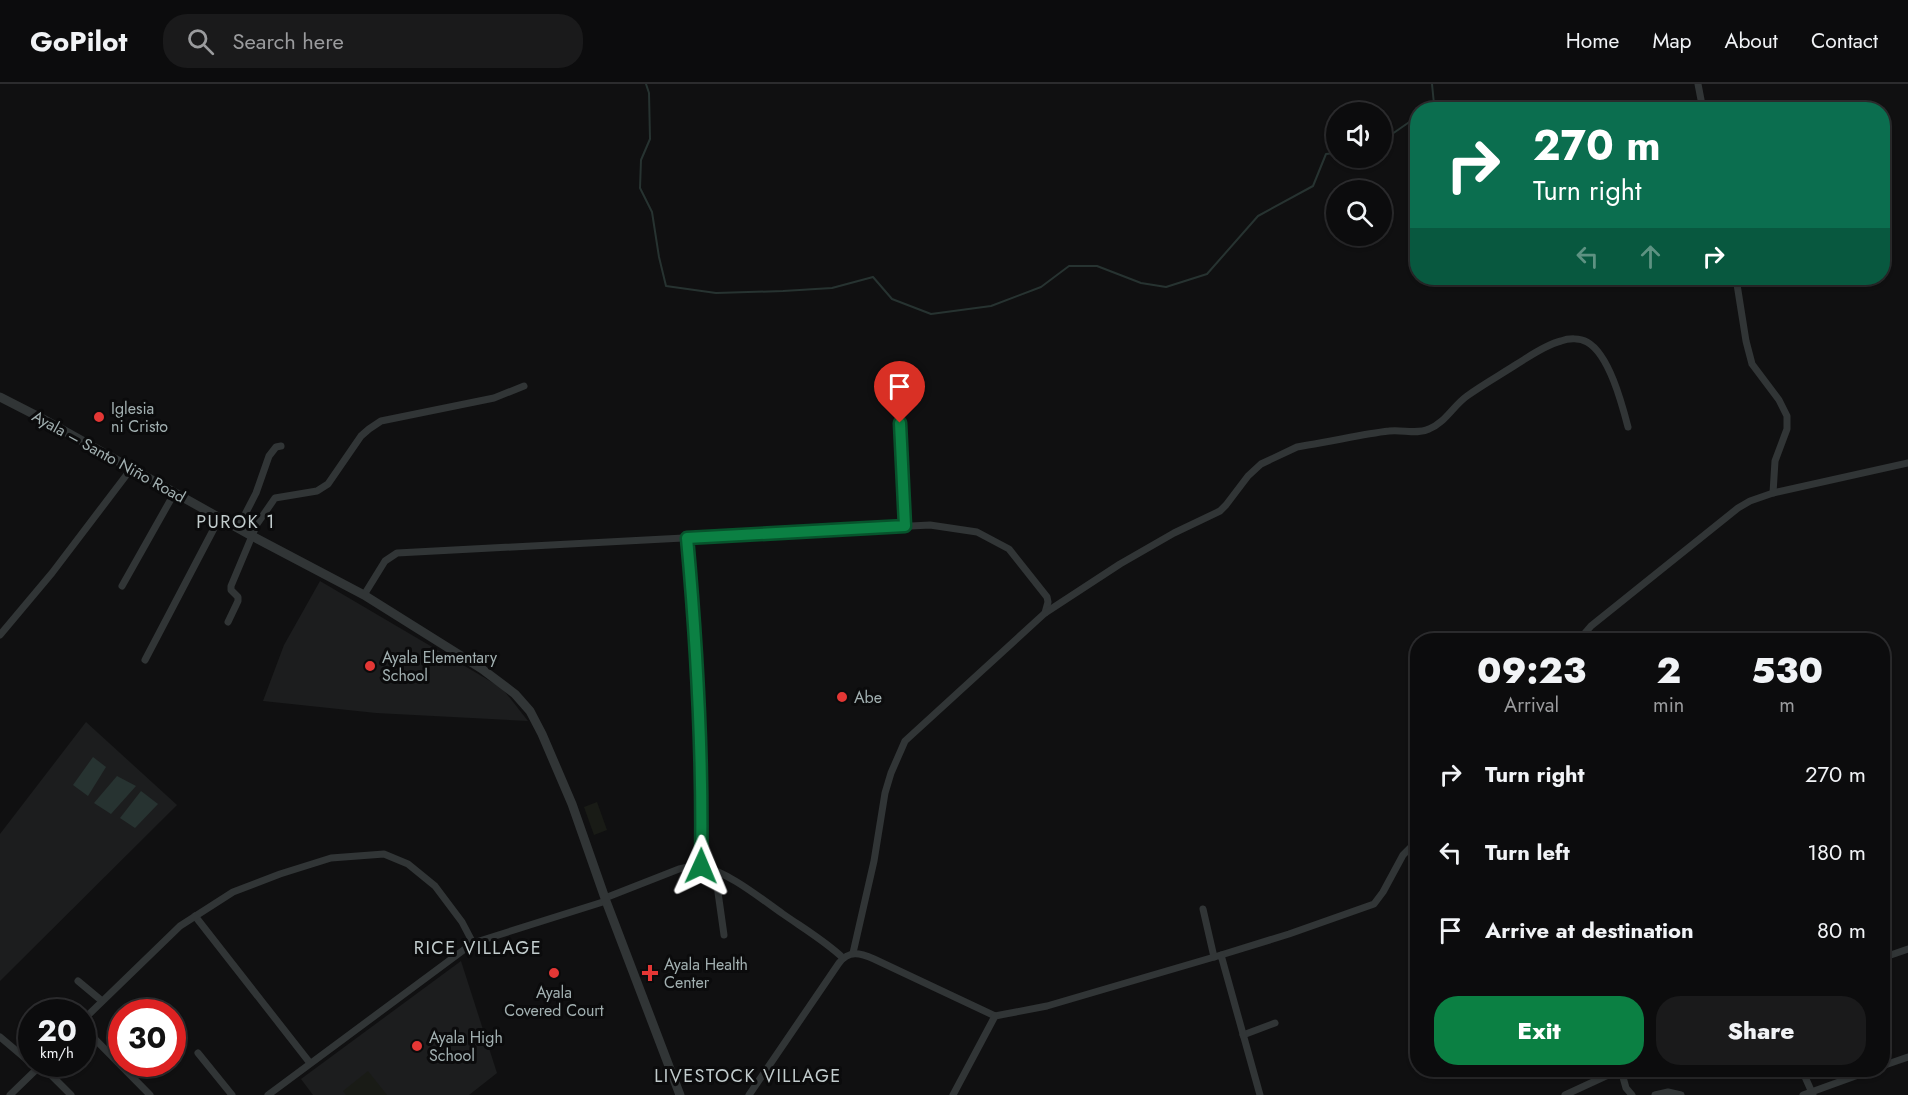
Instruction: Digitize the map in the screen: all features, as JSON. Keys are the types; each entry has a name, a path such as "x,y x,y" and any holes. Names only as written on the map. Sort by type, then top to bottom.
{"street":[{"path":"1698,84 1701,102"},
{"path":"1737,285 1752,364 1779,400 1787,417 1787,429 1775,460 1773,493"},
{"path":"853,953 874,861 885,793 902,745 909,736 1045,613 1120,564 1173,533 1220,511 1248,476 1261,464 1297,447 1386,431 1427,430 1443,421 1465,398 1485,384 1537,352 1561,341 1581,339 1595,347 1616,385 1628,427"},
{"path":"228,622 238,601 231,586 257,524 275,498 317,491 328,484 361,436 381,422 494,398 524,386"},
{"path":"899,389 905,526"},
{"name":"Ayala – Santo Niño Road","path":"0,397 364,595 482,669 515,694 530,711 542,734 572,804 680,1095"},
{"path":"238,528 256,493 269,456 276,447 281,446"},
{"path":"1585,633 1738,508 1750,501 1773,493 1908,463"},
{"path":"0,635 52,573 131,469"},
{"path":"122,586 175,492"},
{"path":"146,660 220,517"},
{"path":"364,595 385,561 397,553 930,525 977,532 1009,549 1047,597 1045,613"},
{"path":"687,538 700,720 701,866"},
{"path":"749,1095 843,958 853,953 874,959 995,1016 1047,1006 1217,956 1374,904 1403,855 1410,848"},
{"path":"96,1008 180,926 195,916 233,892 331,858 384,854 408,864 435,886 462,922 473,943"},
{"path":"268,1095 473,943 606,900 691,866 701,866 715,871 745,888 827,944 843,958"},
{"path":"715,871 724,935"},
{"path":"1203,909 1260,1095"},
{"path":"195,916 310,1063"},
{"path":"1890,955 1908,949"},
{"path":"78,981 102,1002"},
{"path":"953,1095 995,1016"},
{"path":"1243,1035 1275,1023"},
{"path":"0,1037 18,1052"},
{"path":"96,1040 150,1095"},
{"path":"198,1053 232,1095"},
{"path":"1890,1063 1908,1057"},
{"path":"10,1095 28,1077"},
{"path":"52,1077 71,1095"},
{"path":"1565,1095 1605,1077"},
{"path":"1622,1077 1626,1088 1632,1095"},
{"path":"1805,1077 1812,1093"},
{"path":"1803,1095 1854,1077"},
{"path":"1655,1095 1668,1092 1680,1095"}],"shaded area":[{"name":"Ayala Elementary School","path":"320,581 502,688 528,721 376,713 263,701 284,645"},
{"path":"86,722 177,805 0,981 0,834"},
{"path":"93,757 106,767 88,796 73,785"},
{"path":"117,776 136,786 111,814 94,803"},
{"path":"141,791 158,804 135,828 120,818"},
{"path":"597,802 607,830 594,835 584,807"},
{"name":"Ayala High School","path":"461,961 497,1073 469,1095 313,1095 301,1079"},
{"path":"368,1071 387,1095 346,1095 343,1091"}],"waterway":[{"path":"646,84 649,93 650,139 641,160 640,188 652,212 666,286 716,293 832,288 873,277 892,299 931,314 991,306 1041,287 1069,266 1097,266 1141,283 1166,287 1207,274 1258,216 1313,186 1326,154"},
{"path":"1432,84 1434,102"},
{"path":"1392,134 1410,122"}],"place":[{"name":"Iglesia ni Cristo","path":"99,417"},
{"name":"Ayala Elementary School","path":"370,666"},
{"name":"Abe","path":"842,697"},
{"name":"Ayala Covered Court","path":"554,973"},
{"name":"Ayala Health Center","path":"650,973"},
{"name":"Ayala High School","path":"417,1046"}],"district":[{"name":"PUROK 1","path":"236,522"},
{"name":"RICE VILLAGE","path":"478,948"},
{"name":"LIVESTOCK VILLAGE","path":"748,1076"}],"route":[{"path":"701,866 700,720 687,538 905,526 900,423"}]}
